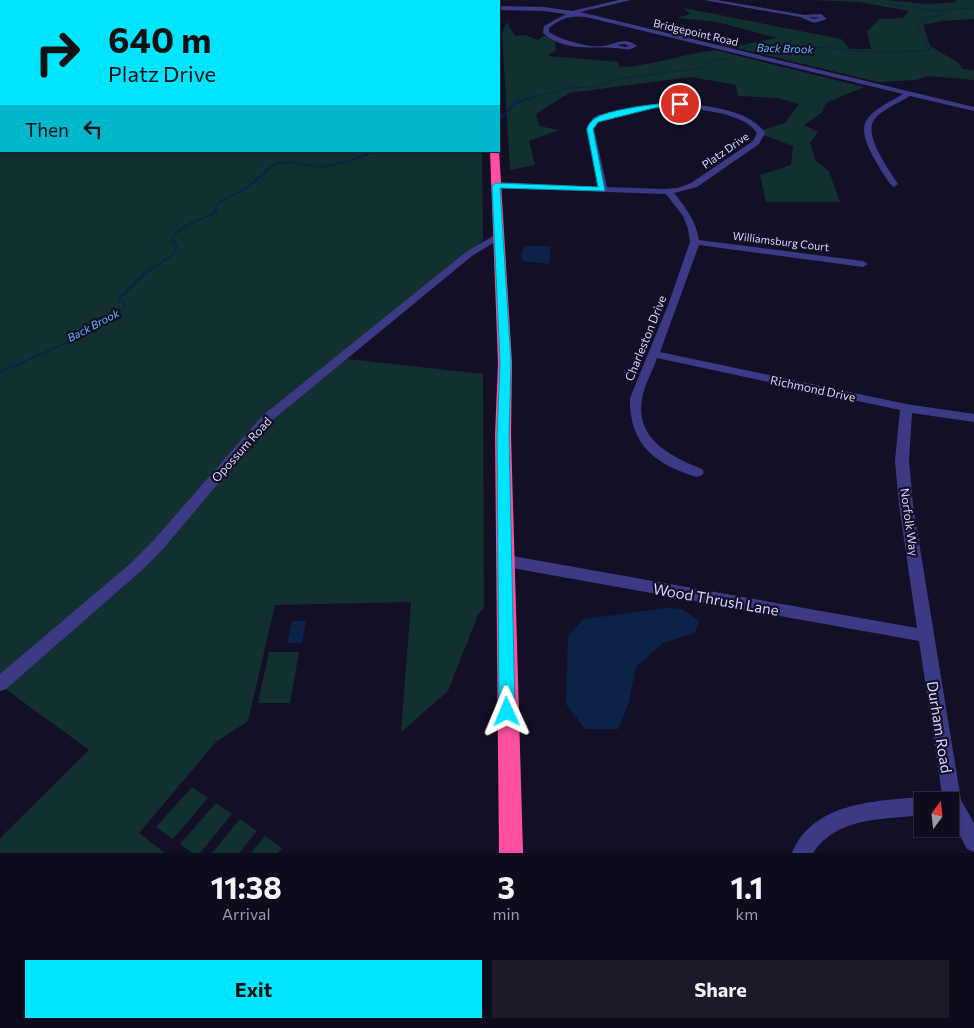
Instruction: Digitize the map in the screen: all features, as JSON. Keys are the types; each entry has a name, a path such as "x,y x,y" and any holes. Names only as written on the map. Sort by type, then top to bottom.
{"highway":[{"path":"495,152 506,363 503,436 511,853"}],"street":[{"path":"596,0 607,4"},
{"path":"612,47 571,44 546,33 546,27 576,13 628,0"},
{"path":"707,0 804,16"},
{"name":"Bridgepoint Road","path":"500,8 544,9 576,13 974,109"},
{"path":"894,184 871,144 867,127 873,118 909,93"},
{"name":"Platz Drive","path":"496,186 603,190 669,192 694,185 732,159 756,142 760,137 759,130 749,121 742,118 700,106 685,104 658,105 601,117 596,120 590,129 603,190"},
{"path":"669,192 687,216 693,229 695,242"},
{"name":"Opossum Road","path":"0,684 136,567 158,545 266,420 469,254 500,235"},
{"name":"Williamsburg Court","path":"695,242 863,264"},
{"name":"Charleston Drive","path":"695,242 673,305 636,398 634,415 639,430 657,453 698,472"},
{"name":"Richmond Drive","path":"653,354 906,408 974,418"},
{"name":"Norfolk Way","path":"906,408 902,461 905,496 927,636"},
{"name":"Wood Thrush Lane","path":"506,561 927,636"},
{"name":"Durham Road","path":"927,636 950,792"},
{"path":"802,853 814,835 846,816 914,807"},
{"name":"Durham Road","path":"959,816 974,842"}],"green space":[{"path":"811,0 887,0 927,4 957,2 954,0 974,0 974,19 943,21 923,25 930,46 959,63 963,69 974,70 974,80 928,76 916,80 878,82 732,47 777,38 717,22 677,18 690,14 684,8 841,39 850,49 871,49 867,32 879,19 903,18 909,11 859,2"},
{"path":"507,22 515,36 525,35 538,40 548,34 555,38 556,50 548,56 618,62 620,67 715,50 864,87 826,103 822,112 804,125 818,132 810,143 816,161 829,171 840,202 766,202 760,175 791,165 793,146 763,135 762,130 785,123 799,104 777,98 738,96 736,85 691,77 569,93 536,114 539,126 559,130 529,141 535,165 510,170 502,33"},
{"path":"0,152 482,152 483,241 339,358 483,374 484,607 478,615 448,691 401,732 411,602 275,605 248,721 216,742 139,833 165,853 0,853 0,838 89,750 0,685"},
{"path":"269,652 299,652 290,703 258,703"},
{"path":"192,787 208,798 173,839 156,827"},
{"path":"216,803 232,814 200,853 193,853 180,844"},
{"path":"240,819 257,831 239,853 212,853"},
{"path":"265,836 282,848 278,853 251,853"}],"water":[{"path":"526,246 551,246 549,264 523,261 522,253"},
{"path":"666,608 682,609 699,621 695,633 663,643 636,667 629,702 618,729 585,729 566,704 568,636 584,619"},
{"path":"292,621 306,621 302,643 287,643"}],"waterway":[{"path":"882,3 937,11"},
{"name":"Back Brook","path":"534,97 569,88 594,87 618,79 694,69 702,67 709,62 730,58 740,50 753,46 831,48 866,52 925,51 929,50 917,24 928,21 927,17 940,16 938,11 951,8 974,9"},
{"name":"Back Brook","path":"500,119 517,102 538,96"},
{"name":"Back Brook","path":"0,372 81,335 126,306 119,299 144,274 174,254 177,245 172,240 175,234 185,226 217,212 215,208 220,202 248,187 272,166 290,162 321,167 350,161 370,153 388,152"}],"route":[{"path":"507,712 503,436 506,363 496,186 603,190 590,129 596,120 601,117 658,105 680,104"}]}
